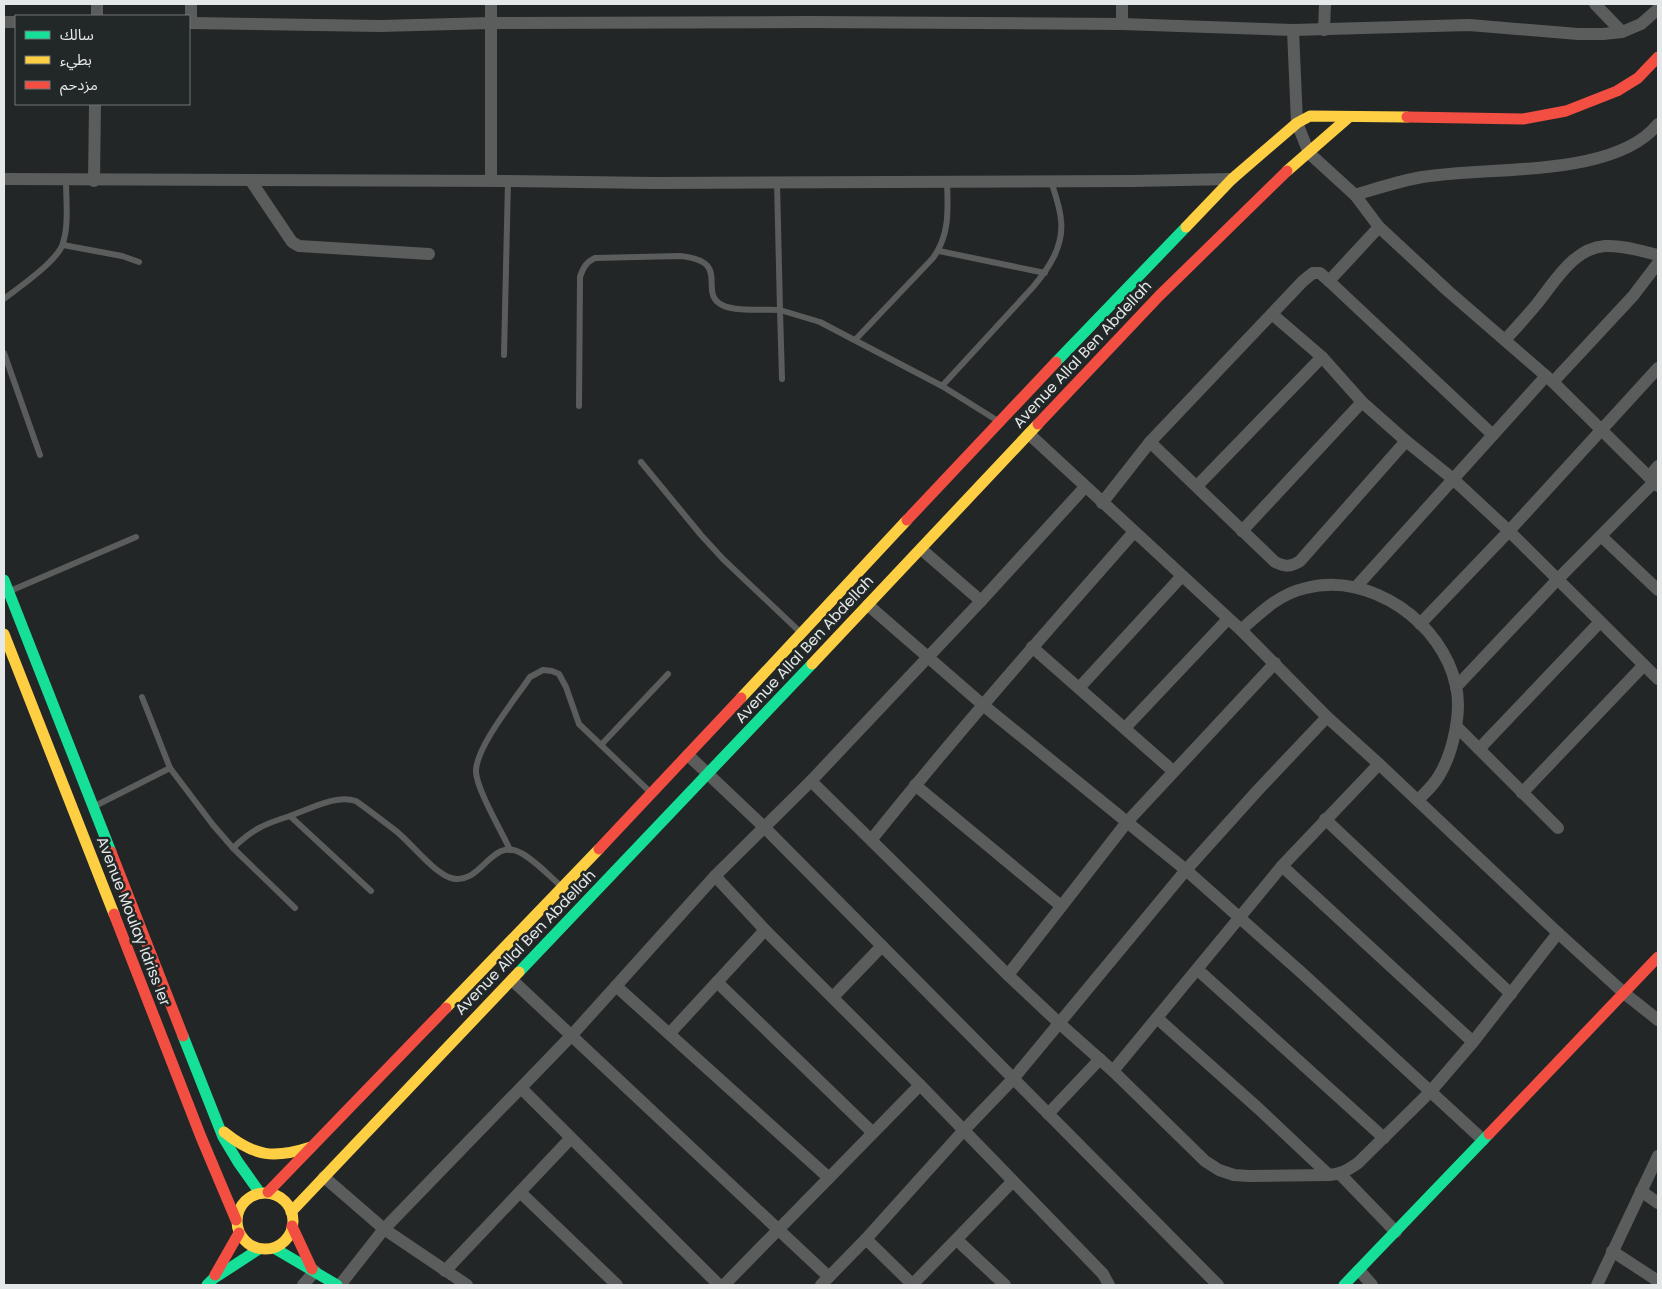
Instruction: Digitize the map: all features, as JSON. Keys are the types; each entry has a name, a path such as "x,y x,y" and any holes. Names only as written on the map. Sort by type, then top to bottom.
{"street":[{"path":"191,4 190,23 370,26 490,23 810,22 1122,24 1293,30 1469,25 1578,34 1622,32 1641,24 1658,9"},
{"path":"491,4 491,181"},
{"path":"1122,4 1122,24"},
{"path":"1324,30 1325,4"},
{"path":"1595,4 1622,32"},
{"path":"1293,30 1297,123 1309,154 1355,195 1379,228 1549,379 1654,481"},
{"name":"Avenue Allal Ben Abdellah","path":"264,1193 563,888 999,422 1232,179 1297,123 1310,116 1523,119 1566,111 1617,91 1638,78 1658,57"},
{"path":"94,181 95,105"},
{"name":"Avenue Allal Ben Abdellah","path":"292,1212 1159,296 1296,162 1309,154 1349,117"},
{"path":"1355,195 1417,178 1484,170 1560,167 1619,151 1653,131 1658,124"},
{"path":"4,179 654,183 1232,179"},
{"path":"251,181 292,242 299,246 429,254"},
{"path":"1330,281 1379,228"},
{"path":"1505,340 1565,269 1583,254 1594,248 1619,246 1658,256"},
{"path":"1356,587 1493,435 1633,296 1658,263"},
{"path":"1102,503 1150,442 1308,276 1313,273 1320,273 1330,281 1493,435"},
{"path":"1272,314 1322,357 1362,402 1406,442 1453,479 1509,531 1658,679"},
{"path":"1197,486 1322,357"},
{"path":"1420,624 1509,531 1658,368"},
{"path":"1242,531 1362,402"},
{"path":"1029,434 1275,663 1327,717 1418,800 1558,934 1624,993 1658,1020"},
{"path":"1150,442 1275,562 1287,566 1294,565 1300,561 1406,442"},
{"path":"1456,687 1654,481 1658,466"},
{"path":"274,1248 338,1285 384,1229 571,1036 715,876 812,781 1085,487"},
{"path":"872,839 915,784 1032,647 1134,532"},
{"path":"1601,536 1658,590"},
{"path":"921,549 981,601"},
{"path":"1079,688 1181,576"},
{"name":"Avenue Moulay Idriss Ier","path":"4,580 219,1128 237,1162 264,1193"},
{"path":"1240,630 1269,605 1287,594 1325,585 1356,587 1383,596 1420,624 1439,647 1450,665 1456,687 1456,726 1451,751 1440,775 1418,800"},
{"path":"868,605 983,705 1186,870 1303,974 1483,1140"},
{"path":"1125,728 1228,619"},
{"path":"1479,749 1600,622"},
{"name":"Avenue Moulay Idriss Ier","path":"4,634 201,1137 236,1220"},
{"path":"1032,647 1173,771"},
{"path":"1008,975 1127,822 1275,663"},
{"path":"1522,793 1644,665"},
{"path":"512,980 779,1229 825,1281 1013,1079 1186,870 1327,717"},
{"path":"1456,726 1558,828"},
{"path":"688,755 764,827 1218,1285"},
{"path":"1113,1070 1198,970 1282,866 1379,764"},
{"path":"812,781 1059,1024 1113,1070 1206,1161 1219,1170 1234,1175 1334,1174 1358,1163 1431,1091 1473,1042 1558,934"},
{"path":"915,784 1061,906"},
{"path":"1325,819 1511,994"},
{"path":"1282,866 1473,1042"},
{"path":"715,876 765,930 920,1085 1104,1274 1109,1285"},
{"path":"670,1033 765,930"},
{"path":"832,997 882,946"},
{"path":"1344,1285 1658,957"},
{"path":"1198,970 1384,1138"},
{"path":"717,982 872,1132"},
{"path":"616,986 829,1178"},
{"path":"1157,1018 1334,1174 1396,1232"},
{"path":"1048,1114 1100,1059"},
{"path":"724,1285 920,1085"},
{"path":"521,1088 719,1285"},
{"path":"219,1128 238,1144 264,1155 283,1155 312,1146"},
{"path":"445,1271 571,1138"},
{"path":"1597,1285 1658,1156"},
{"path":"324,1178 384,1229 467,1285"},
{"path":"866,1239 912,1285 1013,1182"},
{"path":"1641,1191 1658,1203"},
{"path":"520,1192 617,1285"},
{"path":"210,1282 259,1249 274,1248 289,1235 292,1226 292,1212 282,1199 264,1193 246,1199 238,1212 236,1220 239,1233 247,1243 259,1249"},
{"path":"292,1226 314,1270"},
{"path":"210,1282 239,1233"},
{"path":"957,1240 1005,1285"},
{"path":"1612,1252 1658,1281"},
{"path":"302,1285 314,1270"},
{"path":"1359,1270 1372,1285"}],"lane":[{"path":"4,299 45,266 63,245 66,180"},
{"path":"504,355 508,181"},
{"path":"855,340 939,251 948,220 947,181"},
{"path":"942,386 1045,273 1054,257 1062,232 1061,218 1051,181"},
{"path":"778,182 782,379"},
{"path":"63,245 122,256 139,262"},
{"path":"939,251 1045,273"},
{"path":"579,406 580,277 582,270 589,260 594,258 627,257 694,258 702,260 710,269 714,294 716,300 721,304 737,309 780,310 820,322 942,386 999,422"},
{"path":"4,353 40,455"},
{"path":"640,462 723,559 802,633"},
{"path":"8,592 136,537"},
{"path":"510,850 481,789 476,774 477,762 482,748 530,677 543,670 559,674 566,687 579,724 652,794"},
{"path":"601,745 668,674"},
{"path":"142,697 170,768 233,848 295,908"},
{"path":"94,807 170,768"},
{"path":"233,848 250,832 258,828 338,799 350,799 356,801 397,832 438,871 452,878 470,877 495,854 510,850 520,852 527,857 563,888"},
{"path":"290,816 371,892"}],"traffic: fast":[{"path":"1056,362 1186,227"},
{"path":"4,580 111,852"},
{"path":"519,972 812,664"},
{"path":"183,1036 223,1137 260,1193"},
{"path":"1344,1285 1489,1134"},
{"path":"274,1248 337,1285"},
{"path":"207,1285 213,1279 259,1249"}],"traffic: slow":[{"path":"1186,227 1232,179 1297,123 1310,116 1407,117"},
{"path":"1287,171 1349,117"},
{"path":"812,664 1038,424"},
{"path":"741,698 907,520"},
{"path":"4,634 114,914"},
{"path":"446,1008 599,849"},
{"path":"291,1212 519,972"},
{"path":"224,1132 245,1147 265,1153 286,1153 311,1147"},
{"path":"260,1193 270,1193 285,1201 291,1210 293,1221 291,1232 285,1241 270,1249 260,1249 249,1244 242,1237 237,1226 237,1216 242,1205 249,1198 260,1193"}],"traffic: jam":[{"path":"1407,117 1523,119 1566,111 1617,91 1638,78 1658,57"},
{"path":"1038,424 1159,296 1287,171"},
{"path":"907,520 1056,362"},
{"path":"599,849 741,698"},
{"path":"111,852 183,1036"},
{"path":"114,914 201,1137 236,1220"},
{"path":"1489,1134 1658,957"},
{"path":"268,1192 446,1008"},
{"path":"292,1226 312,1269"},
{"path":"215,1275 239,1233"}]}
